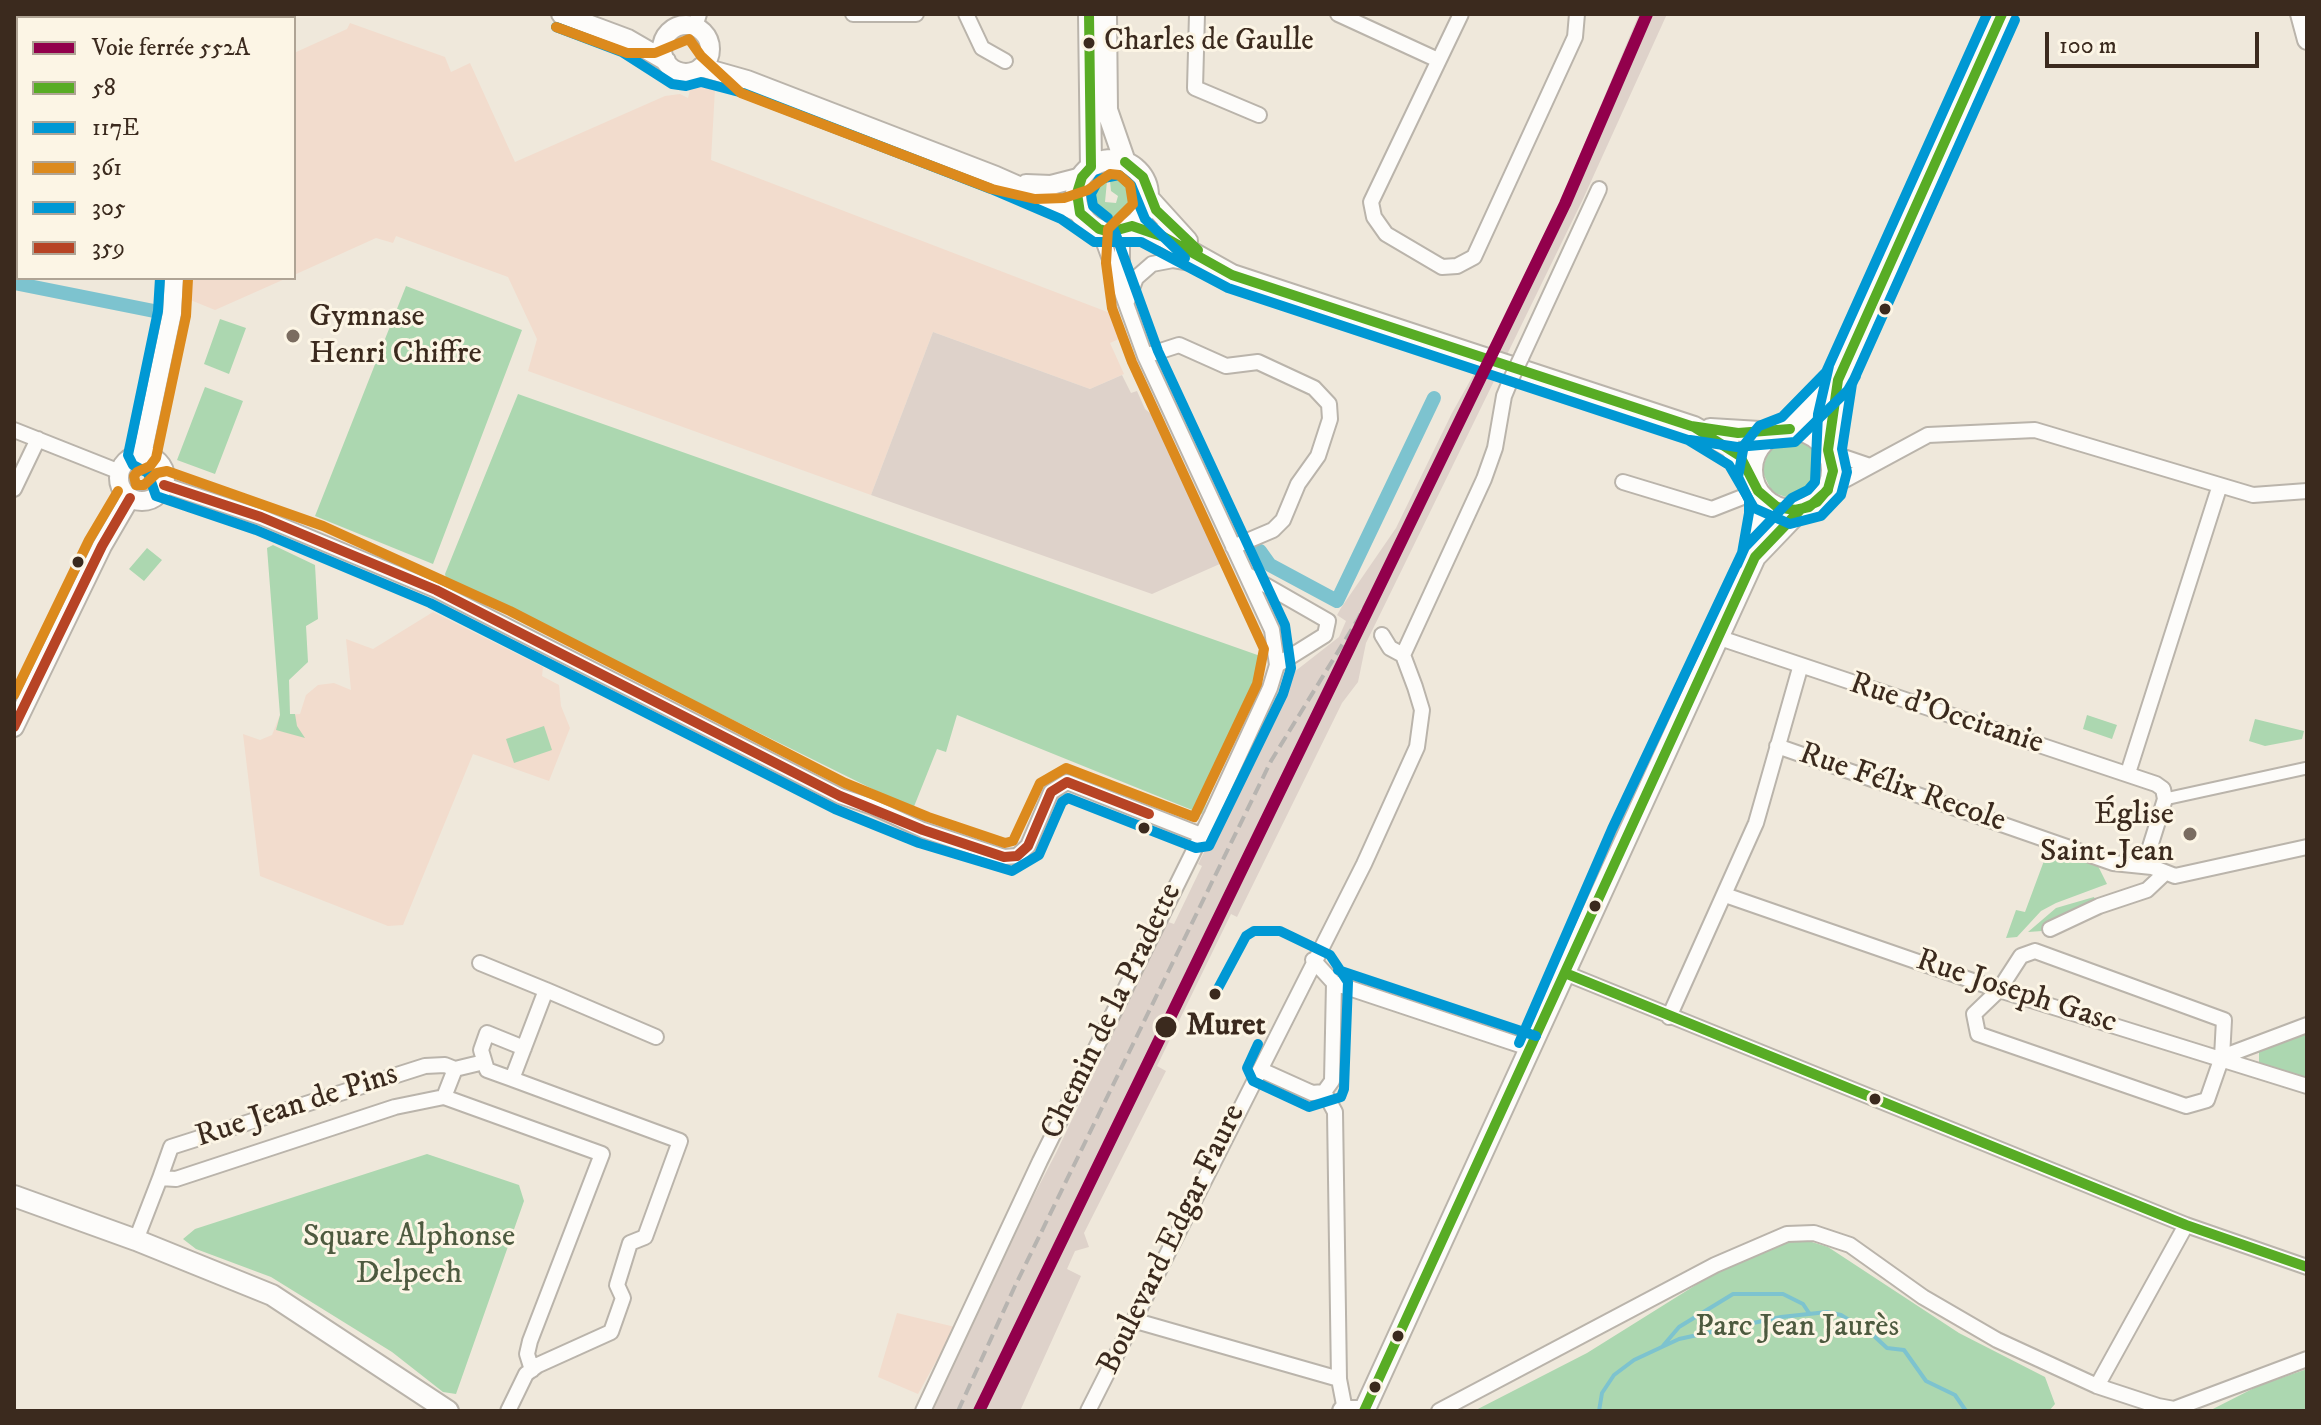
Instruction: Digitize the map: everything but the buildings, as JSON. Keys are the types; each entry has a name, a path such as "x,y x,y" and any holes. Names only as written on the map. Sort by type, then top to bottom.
{"main road":[{"path":"1089,14 1086,172 1077,193 1080,213 1099,229 1127,228 1164,237 1215,268 1694,427 1738,433 1783,431 1816,437 1828,451"},
{"path":"1106,14 1107,110 1125,162 1143,177 1148,198 1188,242 1244,278"},
{"path":"1344,1410 1362,1411 1532,1049 1625,835 1720,638 1755,557 1801,509 1817,502 1828,489 1833,471 1828,451 1838,380 2002,14"},
{"path":"1086,172 1108,160 1125,162"},
{"path":"1127,228 1140,219 1148,198"},
{"path":"1755,557 1757,450 1783,431 1838,380"},
{"path":"1694,427 1730,447 1758,488 1777,507 1801,509"},
{"path":"14,1196 136,1240 272,1295 448,1411"}],"street":[{"path":"561,14 628,39 685,72 701,67 747,80 996,176 1080,213"},
{"path":"853,14 916,14"},
{"path":"966,14 982,48 1005,61"},
{"path":"1197,14 1195,88 1259,115"},
{"path":"1338,14 1438,60"},
{"path":"1461,14 1371,202 1374,217 1386,234 1442,267 1457,266 1474,257 1575,37 1577,14"},
{"path":"2300,14 2307,40"},
{"path":"628,39 652,39 667,34 677,26 697,21 710,46 747,80"},
{"path":"666,61 662,49 667,34"},
{"path":"701,67 710,46"},
{"path":"996,176 1037,185 1086,172"},
{"path":"1382,635 1390,648 1403,655 1487,471 1511,379 1599,189"},
{"path":"1126,305 1120,262 1127,228"},
{"path":"1099,229 1145,356 1276,640 1277,665 1325,635 1328,621 1246,574"},
{"path":"1126,305 1136,278 1152,264 1182,260 1215,268"},
{"path":"142,455 172,313 174,280"},
{"path":"1145,356 1179,345 1226,366 1258,362 1327,398 1330,419 1318,456 1298,484 1283,520 1273,530 1233,547"},
{"path":"14,430 120,472"},
{"path":"1828,489 1928,435 2035,430 2219,488 2253,495 2307,491"},
{"path":"14,489 38,439"},
{"path":"1828,451 1870,466"},
{"path":"142,455 161,464 164,485 150,500 130,498 120,486 120,472 128,460 142,455"},
{"path":"1623,482 1712,509 1758,488"},
{"path":"164,485 261,517 436,590 840,796 923,830 1004,857 1017,856 1028,846 1051,792 1067,782 1201,835"},
{"path":"2128,773 2219,488"},
{"path":"14,727 102,546 130,498"},
{"name":"Rue d'Occitanie","path":"1720,638 1800,668 2128,773 2156,784 2163,789 2165,799"},
{"name":"Boulevard Edgar Faure","path":"1088,1411 1364,864 1417,747 1422,710 1403,655"},
{"name":"Chemin de la Pradette","path":"923,1411 1040,1161 1201,835 1270,688 1277,665"},
{"path":"1669,1017 1756,823 1800,668"},
{"name":"Rue Félix Recole","path":"1777,746 2113,863 2175,876 2307,847"},
{"path":"2050,929 2099,906 2147,890 2158,870 2149,850 2165,799 2307,768"},
{"name":"Rue Joseph Gasc","path":"1725,895 1999,990 2307,1086"},
{"path":"2035,951 2224,1020 2222,1057 2207,1100 2186,1106 1978,1034 1974,1014 1999,990 2021,956 2035,951"},
{"path":"1313,960 1334,983 1532,1049"},
{"path":"480,963 656,1037"},
{"path":"1565,973 2186,1225 2307,1267"},
{"path":"1334,983 1332,1081 1324,1092 1335,1112 1339,1379 1344,1410"},
{"path":"512,1079 546,990"},
{"path":"2222,1057 2307,1025"},
{"path":"508,1411 532,1370 611,1332 623,1298 617,1285 630,1243 645,1237 680,1141 487,1070 481,1050 487,1033 524,1048"},
{"name":"Rue Jean de Pins","path":"136,1240 171,1147 425,1066 445,1065 455,1069 484,1062"},
{"name":"Rue Jean de Pins","path":"444,1097 455,1069"},
{"name":"Boulevard Edgar Faure","path":"1261,1070 1312,1093 1324,1092"},
{"name":"Rue Jean de Pins","path":"160,1178 176,1179 395,1107 444,1097 602,1154 530,1341 527,1354 532,1370"},
{"path":"2097,1386 2186,1225"},
{"path":"1439,1411 1715,1265 1787,1234 1814,1233 1850,1245 1923,1297 1997,1340 2097,1386 2174,1409 2307,1359"},
{"path":"1136,1321 1339,1379"}],"shaded area":[{"path":"1639,14 1667,14 1583,199 1366,643 1358,682 1342,703 1237,917 1231,914 1157,1066 1166,1071 1084,1233 1089,1247 1075,1251 1067,1269 1081,1276 1020,1411 930,1411 978,1303 1056,1153 1158,940 1168,922 1174,924 1202,866 1198,864 1216,829 1213,826 1289,676 1339,637 1346,621 1337,615 1396,528 1452,413 1503,322 1545,238"},
{"path":"350,23 445,57 451,72 470,63 515,162 665,96 680,94 688,98 690,90 696,87 715,89 711,160 1110,313 1121,338 1110,343 1124,374 1090,389 933,332 871,495 528,371 537,339 508,277 396,236 393,243 376,238 296,274 296,52 347,29"},
{"path":"189,280 282,280 215,310 188,299"},
{"path":"933,332 1090,389 1122,375 1131,393 1137,391 1145,409 1157,419 1222,563 1152,594 871,495"},
{"path":"433,612 543,667 542,676 559,685 561,706 570,728 549,781 473,754 403,925 388,926 260,876 243,734 260,740 272,735 280,715 300,714 306,695 318,685 334,683 351,690 346,639 373,649"},
{"path":"897,1313 955,1327 918,1394 878,1377"}],"green space":[{"path":"1119,172 1132,183 1135,204 1121,220 1099,219 1086,203 1086,189 1096,175 1107,181 1105,202 1116,203 1118,196 1111,191 1110,181"},
{"path":"406,286 522,330 433,564 315,516"},
{"path":"220,319 246,328 229,374 204,364"},
{"path":"205,387 243,401 215,474 177,460"},
{"path":"518,394 1266,658 1202,814 957,715 946,752 937,749 913,809 446,578"},
{"path":"1790,439 1813,447 1822,462 1817,465 1815,490 1794,500 1772,492 1762,471 1769,449"},
{"path":"273,545 315,565 318,619 306,626 308,662 289,680 290,714 295,714 297,726 305,738 276,730 280,715 267,548"},
{"path":"147,548 162,560 144,581 129,569"},
{"path":"2087,715 2117,725 2112,739 2083,729"},
{"path":"2255,719 2304,731 2302,739 2265,746 2249,741"},
{"path":"544,726 552,750 514,763 506,739"},
{"path":"2048,850 2098,866 2107,884 2041,911 2017,937 2006,938 2016,910 2025,912"},
{"path":"2094,897 2097,904 2042,931 2028,932 2056,908"},
{"path":"2307,1032 2307,1082 2259,1065 2259,1051"},
{"name":"Square Alphonse Delpech","path":"427,1154 519,1185 524,1201 456,1394 443,1392 392,1352 271,1277 196,1249 183,1239 195,1229"},
{"name":"Parc Jean Jaurès","path":"1799,1238 1828,1247 1959,1333 2045,1377 2055,1404 2049,1411 1474,1411 1587,1353 1715,1273"},
{"path":"2307,1369 2307,1411 2209,1411 2258,1386"}],"waterway":[{"path":"14,283 154,311"},
{"path":"1260,551 1270,565 1337,601 1434,398"},
{"path":"1662,1347 1679,1327 1733,1294 1783,1294 1803,1304 1809,1313"},
{"path":"1599,1411 1602,1393 1614,1375 1634,1360 1679,1339 1781,1317 1827,1312 1841,1315 1873,1335 1887,1348 1904,1350 1926,1381 1955,1395 1966,1411"}],"railway":[{"path":"958,1411 1015,1286 1271,761 1358,619 1399,545"}],"rail line":[{"name":"552A","path":"979,1411 1565,204 1647,14"}],"transit line":[{"name":"58","path":"1089,14 1091,167"},
{"name":"305","path":"1519,1043 1612,829 1742,553 1749,513 1749,500 1738,477 1744,445 1759,426 1782,417 1826,372 1987,14"},
{"name":"58","path":"1828,450 1838,380 2002,14"},
{"name":"117E","path":"556,27 622,52 672,84 686,86 701,82 743,93 991,189 1061,219 1094,242 1141,242 1228,288 1688,440 1729,465 1754,508 1790,524 1821,516 1841,495 1847,472 1842,449 1852,384 2015,20"},
{"name":"361","path":"188,280 186,316 156,458 134,476 136,485 144,485 157,473 167,471 323,526 510,611 845,783 928,817 1005,843 1013,841 1040,783 1066,768 1194,817 1257,684 1264,649 1132,362 1112,308 1106,263 1108,229 1133,204 1130,185 1119,175 1110,174 1088,190 1064,198 1035,199 992,189 741,93 701,56 689,39 655,53 627,53 556,27"},
{"name":"58","path":"1125,162 1143,177 1156,210 1198,250"},
{"name":"58","path":"1091,167 1082,177 1077,193 1080,213 1099,229 1110,232 1132,226"},
{"name":"117E","path":"1108,218 1093,206 1091,194 1099,179 1119,175 1131,185 1145,219 1185,258"},
{"name":"117E","path":"160,280 158,311 128,455 133,465 148,473 156,496 256,530 430,603 835,809 919,843 1012,871 1039,855 1062,802 1068,798 1196,848 1209,846 1283,694 1291,668 1285,625 1158,351 1112,224"},
{"name":"58","path":"1132,226 1164,237 1232,275 1694,427 1740,456 1758,491 1777,507 1795,510 1809,507 1828,490"},
{"name":"305","path":"1737,565 1745,547 1792,498 1808,490 1815,482 1818,414 1829,366"},
{"name":"117E","path":"1690,440 1737,447 1795,442 1848,390 1856,376"},
{"name":"58","path":"1691,426 1738,433 1790,429"},
{"name":"58","path":"1364,1411 1755,557 1801,509 1817,502 1828,489 1833,471 1828,450"},
{"name":"359","path":"164,485 261,517 436,590 840,796 923,830 1004,857 1017,856 1028,846 1051,792 1067,782 1149,814"},
{"name":"361","path":"14,695 89,540 118,491"},
{"name":"359","path":"14,727 102,546 130,498"},
{"name":"305","path":"1215,994 1246,936 1254,931 1280,931 1330,955 1348,982 1344,1089 1341,1097 1309,1107 1253,1081 1247,1068 1258,1044"},
{"name":"305","path":"1338,970 1536,1036"},
{"name":"58","path":"1565,973 2186,1225 2307,1267"}],"place":[{"name":"Charles de Gaulle","path":"1089,43"},
{"name":"Gymnase Henri Chiffre","path":"293,336"},
{"name":"Église Saint-Jean","path":"2190,834"},
{"name":"Muret","path":"1166,1027"}]}
